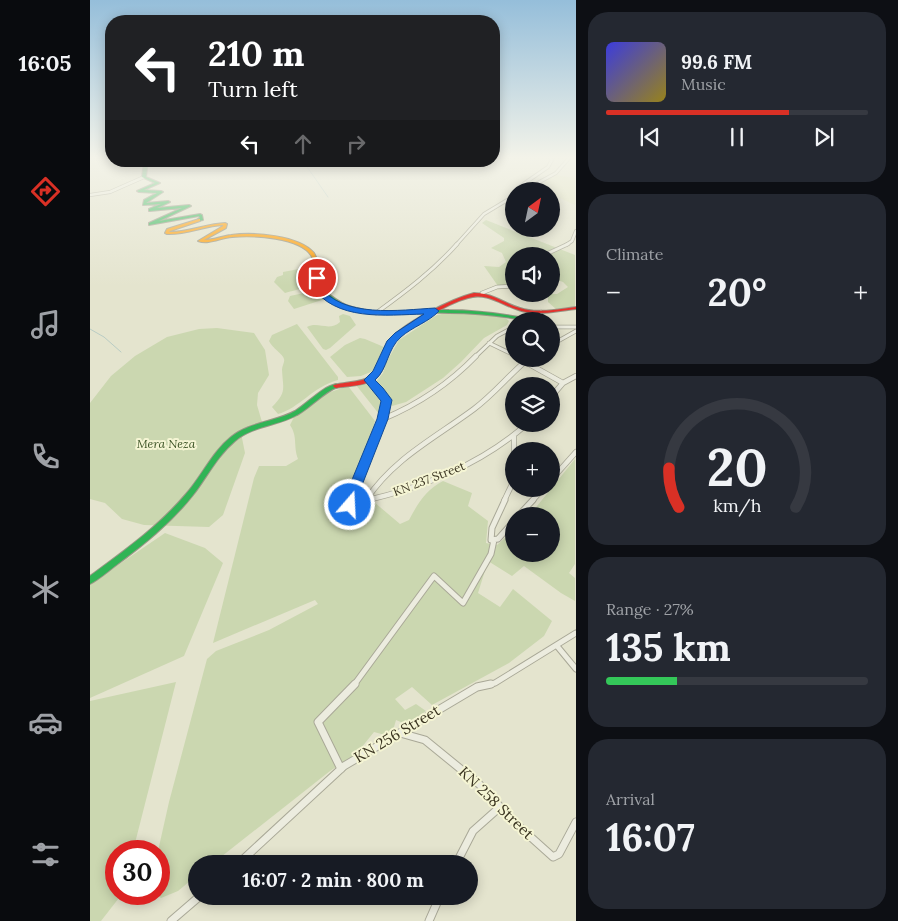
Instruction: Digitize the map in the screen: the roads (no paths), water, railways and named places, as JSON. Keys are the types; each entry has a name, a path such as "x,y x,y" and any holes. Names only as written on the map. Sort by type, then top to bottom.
{"street":[{"path":"148,200 143,203 168,202 150,210 189,206 152,222 152,225 202,216 202,219 168,230 167,233 174,234 225,224 225,227 200,241 206,243 231,236 268,236 295,244 310,251 314,256 317,278 315,285 320,292 346,308 366,313 435,311 505,316"},
{"path":"376,313 416,285 428,271 442,261 484,214 505,201"},
{"path":"560,248 573,240 576,231"},
{"path":"90,580 135,548 166,520 190,494 214,458 234,438 294,414 332,387 368,380 377,373 390,343 398,335 435,311 466,297 497,287 505,287"},
{"path":"482,293 516,309 541,312 576,308"},
{"path":"560,327 576,327"},
{"path":"560,339 576,331"},
{"path":"383,419 410,408 455,376 489,343 505,332"},
{"path":"489,343 505,351"},
{"path":"366,500 375,483 394,466 418,446 494,394 519,367"},
{"path":"536,367 563,384"},
{"path":"560,388 576,376"},
{"path":"368,380 380,391 386,400 383,419"},
{"name":"KN 237 Street","path":"383,419 348,504 350,505 416,486 453,472 500,446 518,432"},
{"path":"514,436 514,442"},
{"path":"560,470 576,452"},
{"path":"494,540 489,537 490,531 507,497"},
{"path":"527,507 536,497"},
{"path":"494,540 498,539 505,531"},
{"path":"341,769 318,722 351,689 434,576 463,604 491,554 494,540"},
{"name":"KN 256 Street","path":"248,855 341,769 477,687 495,683 576,633"},
{"path":"557,646 576,669"},
{"name":"KN 258 Street","path":"400,732 425,740 479,784 514,822 553,857 559,854 576,822"},
{"path":"461,855 474,831 500,807"},
{"path":"171,921 190,905"},
{"path":"429,921 436,905"}],"waterway":[{"path":"90,329 104,337 121,352"}],"park label":[{"name":"Mera Neza","path":"166,444"}]}
